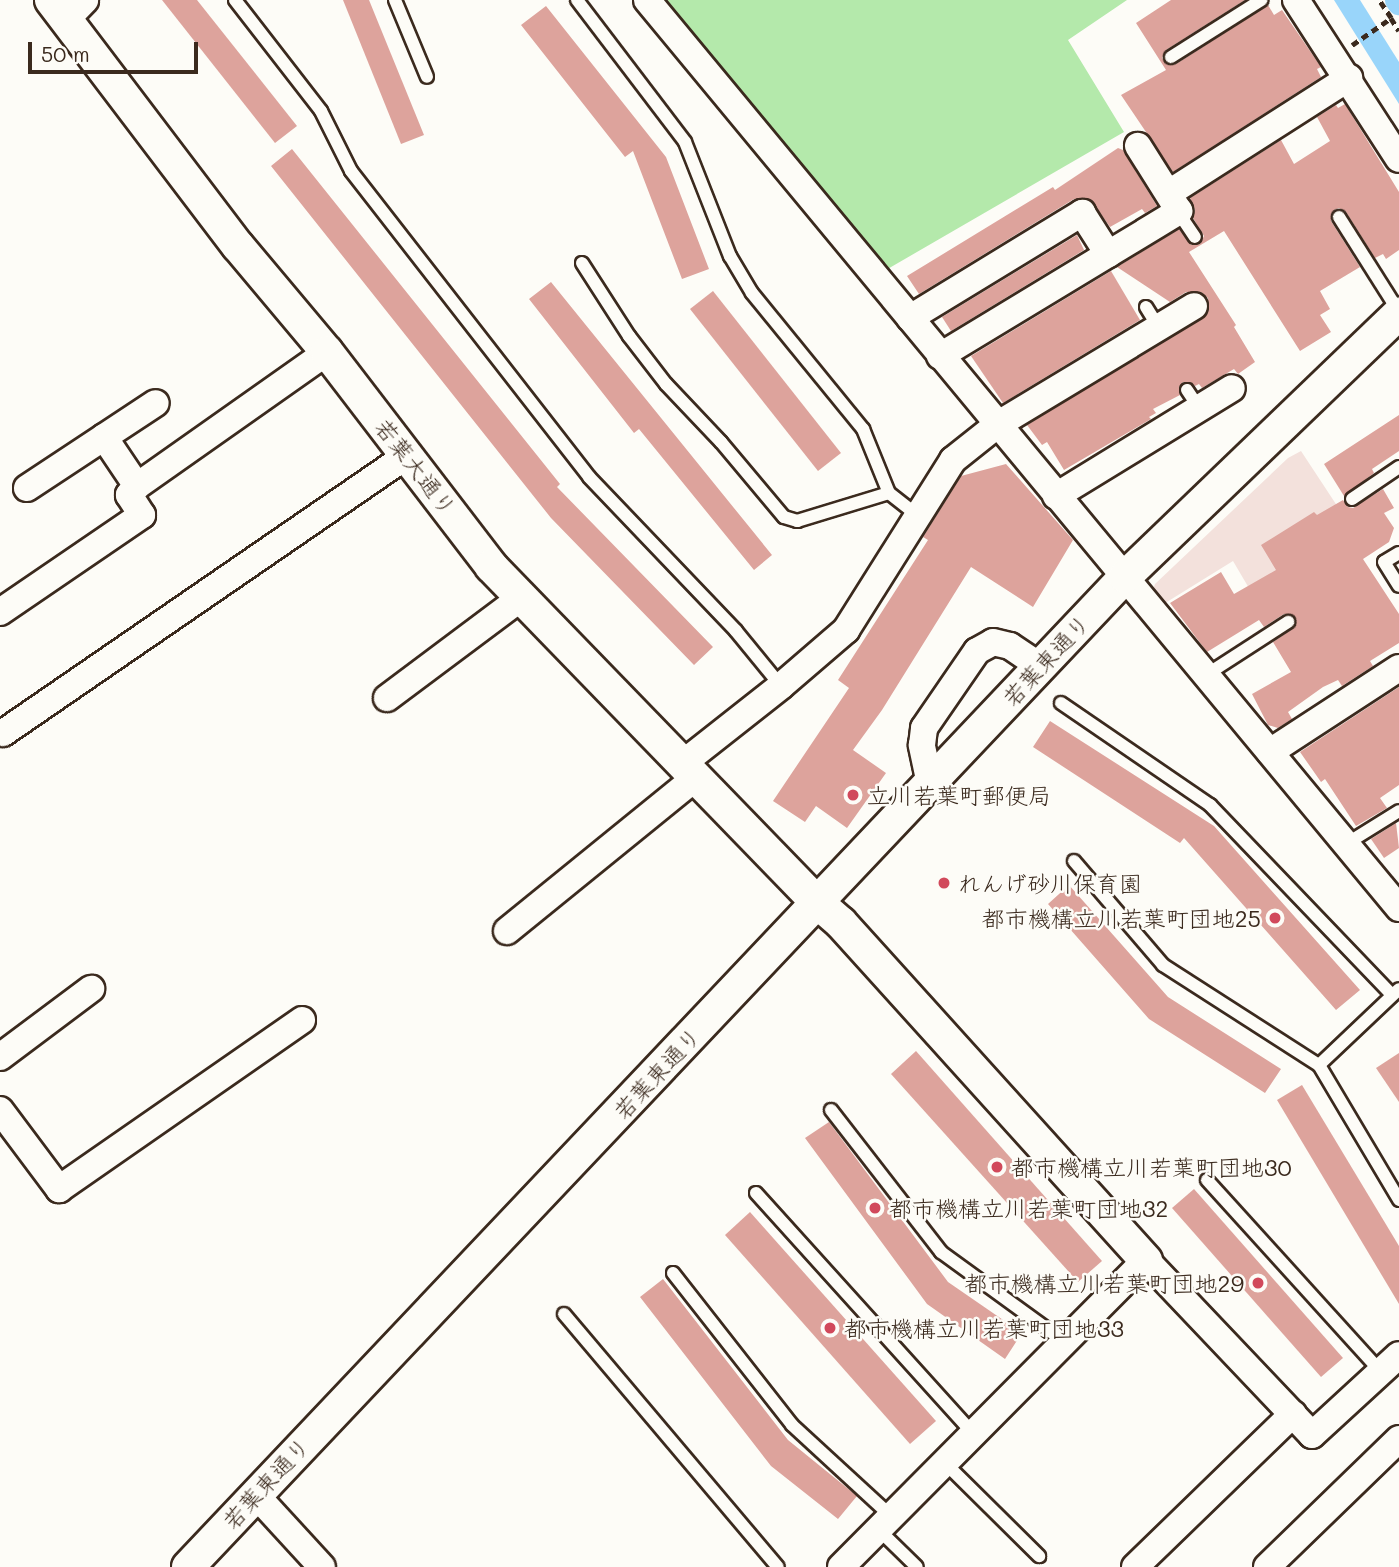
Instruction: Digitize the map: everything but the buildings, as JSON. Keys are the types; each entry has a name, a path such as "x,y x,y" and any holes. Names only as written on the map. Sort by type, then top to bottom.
{"street":[{"path":"647,0 1399,908"},
{"path":"1296,0 1399,159"},
{"name":"若葉大通り","path":"67,7 238,246 327,352 491,566 818,903 841,923 1146,1260"},
{"path":"940,356 1108,254 1173,203 1349,78"},
{"path":"1138,146 1173,203"},
{"path":"910,318 1082,213 1108,254"},
{"path":"506,931 846,630 953,460 997,425 1152,317 1195,306"},
{"name":"若葉東通り","path":"188,1567 1125,577 1399,313"},
{"path":"0,612 142,515 129,495 137,486 327,352"},
{"path":"1056,496 1193,399 1232,388"},
{"path":"27,488 156,403"},
{"path":"104,437 137,486"},
{"path":"3,733 408,455"},
{"path":"387,698 522,597"},
{"path":"930,784 922,745 924,728 977,651 993,642 1010,646 1040,666"},
{"path":"1270,752 1399,668"},
{"path":"0,1057 91,989"},
{"path":"0,1110 59,1189 302,1020"},
{"path":"841,1567 1146,1260 1312,1435 1390,1364"},
{"path":"1135,1567 1293,1414"},
{"path":"1267,1567 1399,1438"},
{"path":"256,1494 322,1567"}],"lane":[{"path":"234,0 321,111 351,171 589,477 736,631 781,687"},
{"path":"395,0 427,77"},
{"path":"577,0 685,142 730,256 752,293 863,429 889,493 917,515"},
{"path":"1171,57 1261,0"},
{"path":"1173,203 1195,237"},
{"path":"1339,218 1399,313"},
{"path":"582,263 629,336 666,384 721,442 784,517 797,521 889,493"},
{"path":"1352,499 1399,467"},
{"path":"1399,553 1384,562 1399,586"},
{"path":"1206,675 1288,622"},
{"path":"1062,703 1210,805 1395,992 1319,1065"},
{"path":"1346,844 1399,811"},
{"path":"1074,861 1163,965 1319,1065 1399,1200"},
{"path":"831,1110 941,1252 1065,1342"},
{"path":"1207,1180 1390,1364"},
{"path":"756,1193 973,1433"},
{"path":"673,1273 792,1425 885,1522 917,1567"},
{"path":"565,1314 778,1567"},
{"path":"944,1462 1039,1556"}],"path":[{"path":"1379,0 1399,31"},
{"path":"1348,47 1391,19"}],"shaded area":[{"path":"1301,451 1355,533 1253,595 1233,561 1162,605 1152,592 1155,584 1288,458"}],"green space":[{"path":"654,0 1127,0 1068,40 1124,132 879,274"}],"water":[{"path":"1334,0 1360,0 1399,62 1399,104"}],"place":[{"name":"立川若葉町郵便局","path":"853,795"},
{"name":"れんげ砂川保育園","path":"944,883"},
{"name":"都市機構立川若葉町団地25","path":"1275,918"},
{"name":"都市機構立川若葉町団地30","path":"997,1167"},
{"name":"都市機構立川若葉町団地32","path":"875,1208"},
{"name":"都市機構立川若葉町団地29","path":"1258,1283"},
{"name":"都市機構立川若葉町団地33","path":"830,1328"}]}
